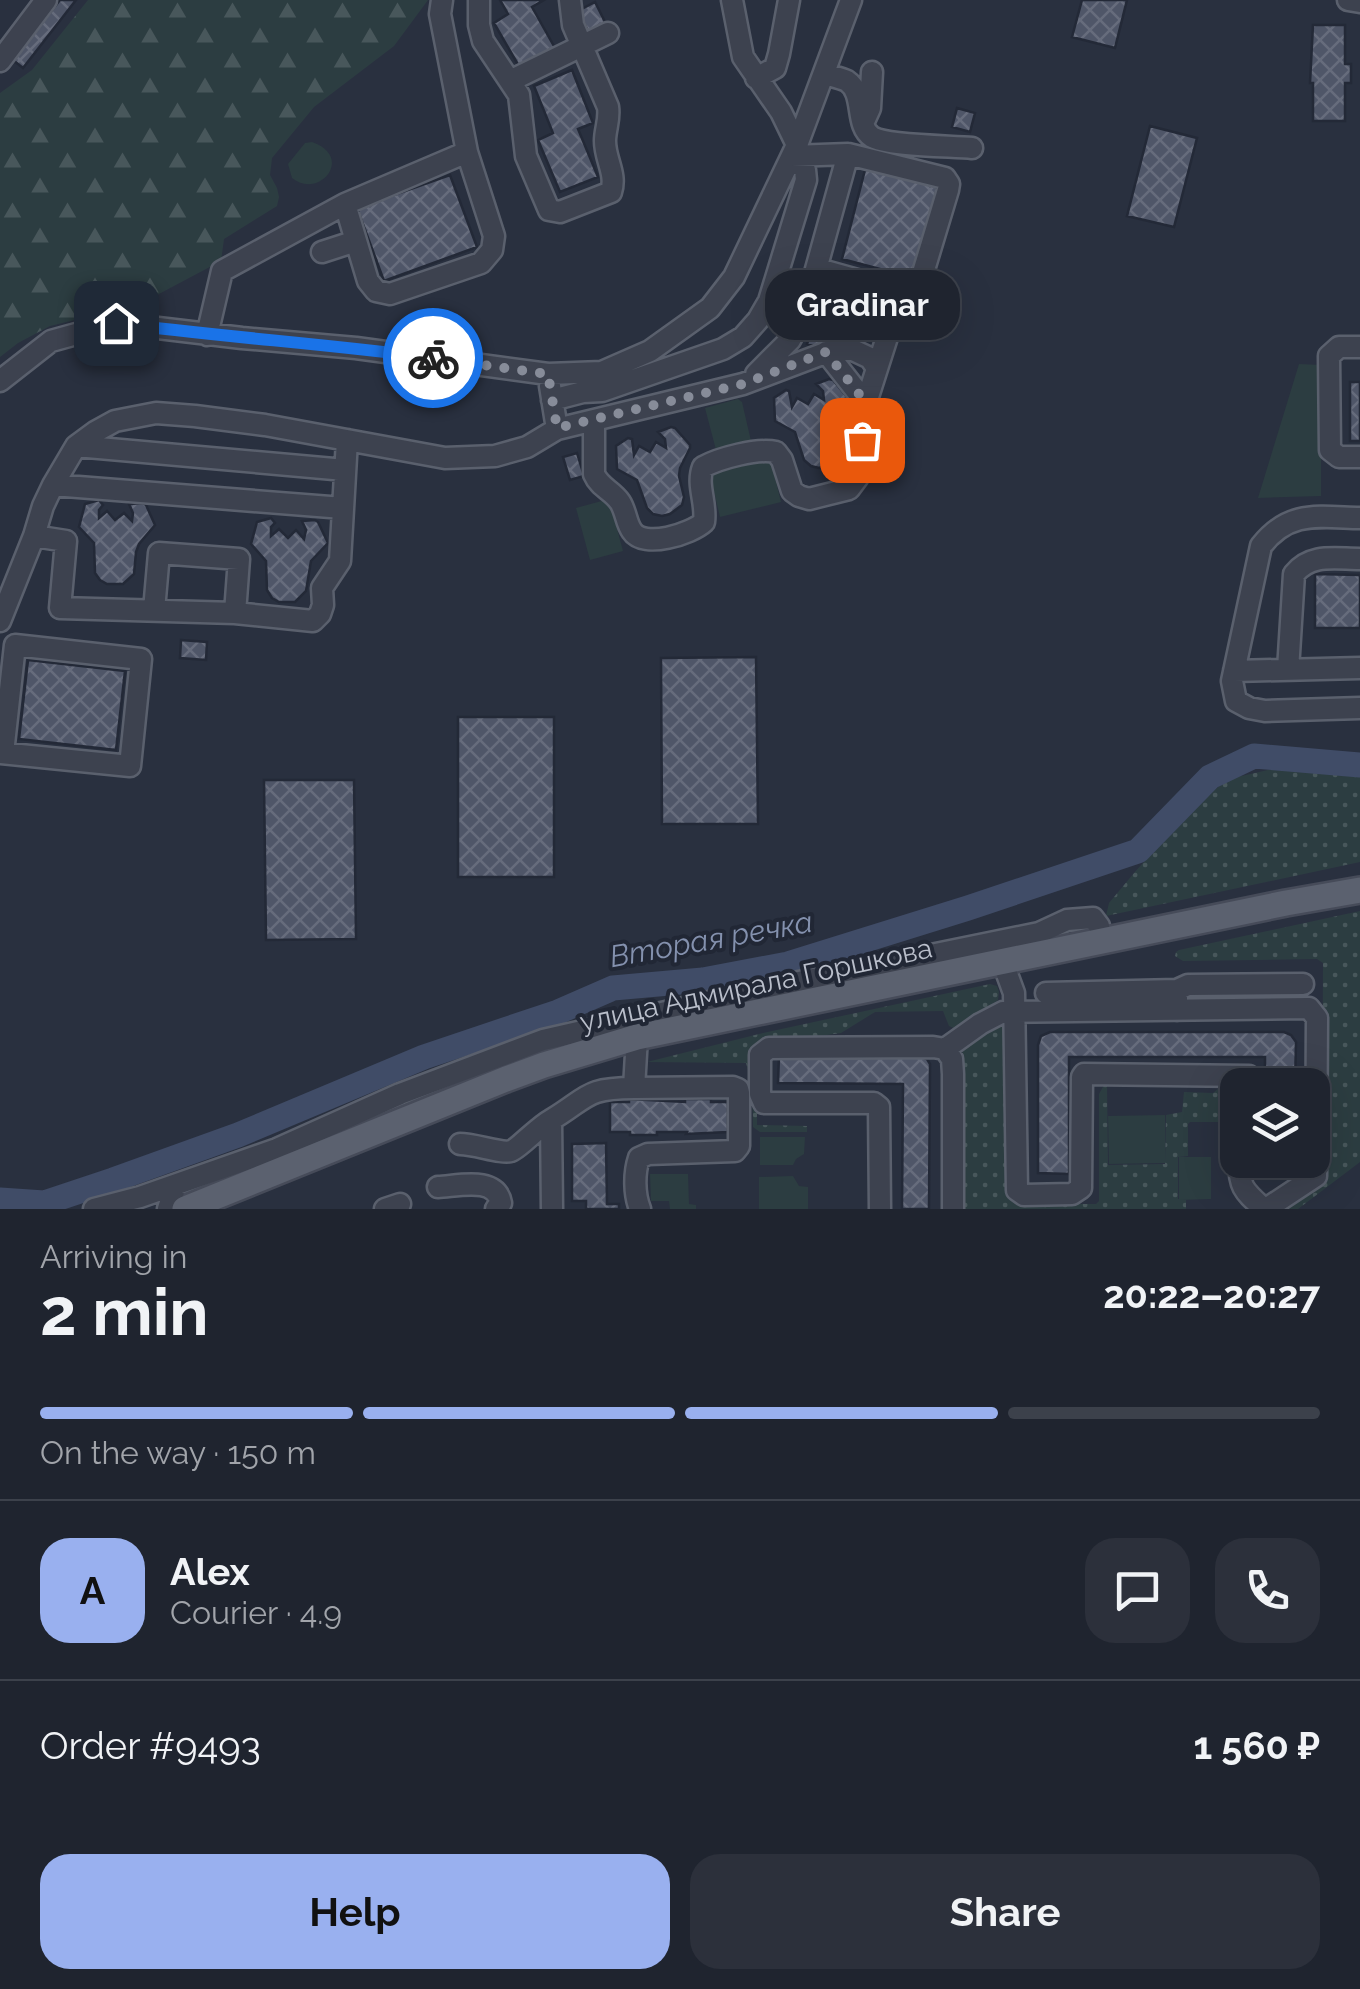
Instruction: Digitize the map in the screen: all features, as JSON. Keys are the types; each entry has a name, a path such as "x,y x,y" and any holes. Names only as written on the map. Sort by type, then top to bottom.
{"main road":[{"name":"улица Адмирала Горшкова","path":"186,1209 544,1064 637,1038 1360,890"}],"street":[{"path":"0,61 46,0"},
{"path":"345,204 368,281 376,291 390,294 481,263 492,250 494,236 467,152 440,14 442,0"},
{"path":"479,0 483,41 519,94 526,156 548,210 560,212 611,192 614,184 604,144 610,115 573,25 570,0"},
{"path":"552,400 602,391 722,349 743,337 769,302 806,180 805,170 781,112 743,58 732,0"},
{"path":"756,78 774,68 780,54 789,0"},
{"path":"0,382 51,341 116,323 356,348 548,374 602,372 650,351 710,308 734,276 794,150 851,0"},
{"path":"1348,0 1360,2"},
{"path":"510,81 608,33"},
{"path":"863,122 869,114 872,72"},
{"path":"825,74 847,82 855,90 865,130 873,138 972,148"},
{"path":"794,150 848,154 945,178 949,184 920,283 912,290 904,293 818,270"},
{"path":"208,335 222,271 345,204 467,152"},
{"path":"743,384 771,362 790,340 803,316 848,154"},
{"path":"322,252 356,241"},
{"path":"594,420 597,481 622,504 632,532 649,541 695,530 704,522 699,477 702,467 712,462 766,450 776,452 782,460 792,490 799,496 809,499 848,489 858,478 866,403 889,332 886,321 838,307"},
{"path":"1360,348 1339,347 1329,356 1329,412 1330,450 1339,457 1360,458"},
{"path":"0,621 53,484 76,446 115,421 156,413 264,425 445,458 495,456 527,448 557,428 743,384 832,350 854,350 870,358 877,368"},
{"path":"826,352 866,403"},
{"path":"548,374 557,428"},
{"path":"34,536 66,542 60,608 235,613 313,621 323,605 322,588 340,562 347,440"},
{"path":"76,446 345,470"},
{"path":"53,484 343,508"},
{"path":"1360,518 1290,520 1272,532 1261,546 1232,681 1236,700 1248,708 1360,708"},
{"path":"154,610 158,552 239,559 235,613"},
{"path":"1288,670 1294,574 1312,558 1360,559"},
{"path":"15,646 141,659 130,766 2,753 15,646"},
{"path":"1234,672 1360,668"},
{"path":"94,1209 278,1149 400,1094 543,1040 1038,933 1067,920 1093,918 1102,942"},
{"path":"1003,963 1014,993 1017,1190 1024,1195 1072,1194 1081,1188 1084,1074 1220,1076"},
{"path":"945,1050 1003,1012 1177,1000 1194,984 1303,984"},
{"path":"1046,993 1309,1008 1316,1016 1316,1176 1265,1209 1247,1194 1239,1178"},
{"path":"634,1088 637,1038"},
{"path":"880,1209 879,1106 764,1103 760,1094 760,1055 769,1048 945,1050 952,1059 954,1209"},
{"path":"460,1144 514,1150 533,1131 590,1093 610,1088 738,1089 736,1151 648,1154 639,1158 636,1199 640,1209"},
{"path":"551,1120 552,1209"},
{"path":"168,1209 176,1184"},
{"path":"438,1187 487,1185 500,1196 496,1209"}],"green space":[{"path":"88,0 428,0 394,46 314,107 272,158 270,175 277,188 277,206 224,239 221,261 140,304 50,326 0,357 0,93 32,70"},
{"path":"305,143 325,149 332,166 322,180 302,183 292,178 288,164"},
{"path":"1299,364 1321,365 1321,496 1258,498"},
{"path":"738,399 751,441 716,450 705,408"},
{"path":"767,459 781,502 720,517 710,475"},
{"path":"609,499 623,551 590,560 576,508"},
{"path":"1304,768 1360,775 1360,862 1106,916 1109,903 1174,828 1229,779 1272,769"},
{"path":"1360,911 1360,1162 1298,1209 1278,1209 1314,1178 1330,1178 1330,1068 1322,1068 1323,963 1317,959 1183,961 1175,956 1179,950"},
{"path":"990,984 997,986 998,1000 956,1029 949,1026 943,1011 875,1012 841,1033 763,1044 757,1125 807,1126 807,1132 760,1132 753,1127 752,1084 746,1063 647,1062 763,1033"},
{"path":"1006,1019 1011,1195 1020,1204 1099,1201 1099,1094 1104,1085 1108,1165 1165,1164 1166,1115 1182,1112 1184,1092 1213,1093 1220,1088 1220,1122 1190,1122 1188,1156 1178,1157 1178,1199 1186,1200 1186,1209 964,1209 960,1058 967,1046"},
{"path":"1165,1115 1165,1163 1109,1164 1108,1116"},
{"path":"760,1137 805,1137 804,1154 793,1165 760,1165"},
{"path":"1179,1157 1211,1157 1211,1199 1179,1200"},
{"path":"650,1174 688,1174 689,1204 696,1205 696,1209 670,1209 669,1201 651,1201"},
{"path":"793,1176 799,1186 808,1187 808,1209 759,1209 759,1177"}],"building":[{"path":"60,0 76,0 23,68 13,60"},
{"path":"500,0 544,0 532,7 555,48 520,68 494,23 508,14"},
{"path":"1082,0 1127,0 1115,48 1072,37"},
{"path":"595,2 606,24 589,33 578,11"},
{"path":"1313,25 1345,25 1345,64 1351,64 1351,83 1345,83 1345,121 1313,121"},
{"path":"572,70 593,123 578,129 598,177 560,192 538,140 553,133 534,86"},
{"path":"957,108 975,113 970,132 952,127"},
{"path":"1150,126 1197,138 1174,227 1127,216"},
{"path":"866,166 938,185 914,278 842,259"},
{"path":"450,175 477,247 384,281 357,208"},
{"path":"815,320 829,325 821,348 807,344"},
{"path":"829,379 848,400 838,420 840,457 819,468 804,460 795,432 775,421 774,398 786,390 792,407 797,398 808,404 814,394 824,400 823,391 816,384"},
{"path":"1350,382 1360,382 1360,441 1350,441"},
{"path":"671,427 690,448 680,468 682,505 662,516 647,508 637,480 617,469 616,446 628,438 632,439 634,455 639,446 650,452 656,442 666,448 665,439 658,432"},
{"path":"577,453 584,476 570,480 563,457"},
{"path":"99,500 103,505 99,518 107,511 115,520 124,513 132,521 129,504 143,503 155,525 139,544 134,574 123,584 100,580 95,573 94,543 79,527 85,504"},
{"path":"271,518 275,523 271,536 279,529 288,538 296,530 304,539 302,521 315,520 328,543 311,561 306,591 295,602 272,598 267,590 266,561 251,544 257,522"},
{"path":"1315,574 1360,575 1360,628 1315,628"},
{"path":"181,640 207,642 206,660 180,658"},
{"path":"756,657 758,824 662,824 661,658"},
{"path":"28,660 125,671 116,750 19,739"},
{"path":"458,717 554,717 554,877 458,877"},
{"path":"264,780 354,780 356,939 266,940"},
{"path":"1050,1032 1284,1032 1296,1042 1295,1068 1265,1068 1265,1057 1069,1057 1069,1174 1038,1173 1041,1036"},
{"path":"779,1056 927,1059 929,1209 902,1209 903,1084 778,1083"},
{"path":"610,1102 728,1102 728,1132 610,1132"},
{"path":"606,1143 607,1204 619,1204 619,1209 586,1209 586,1201 572,1201 572,1144"}],"waterway":[{"name":"Вторая речка","path":"0,1200 44,1203 113,1180 238,1135 424,1057 558,1012 613,988 703,980 788,964 1138,851 1210,777 1254,756 1360,765"}],"way so far":[{"path":"433,358 548,374 557,428 743,384 826,352 866,403 862,440"}],"place":[{"name":"Gradinar","path":"862,440"}],"route":[{"path":"116,323 433,358"}]}
